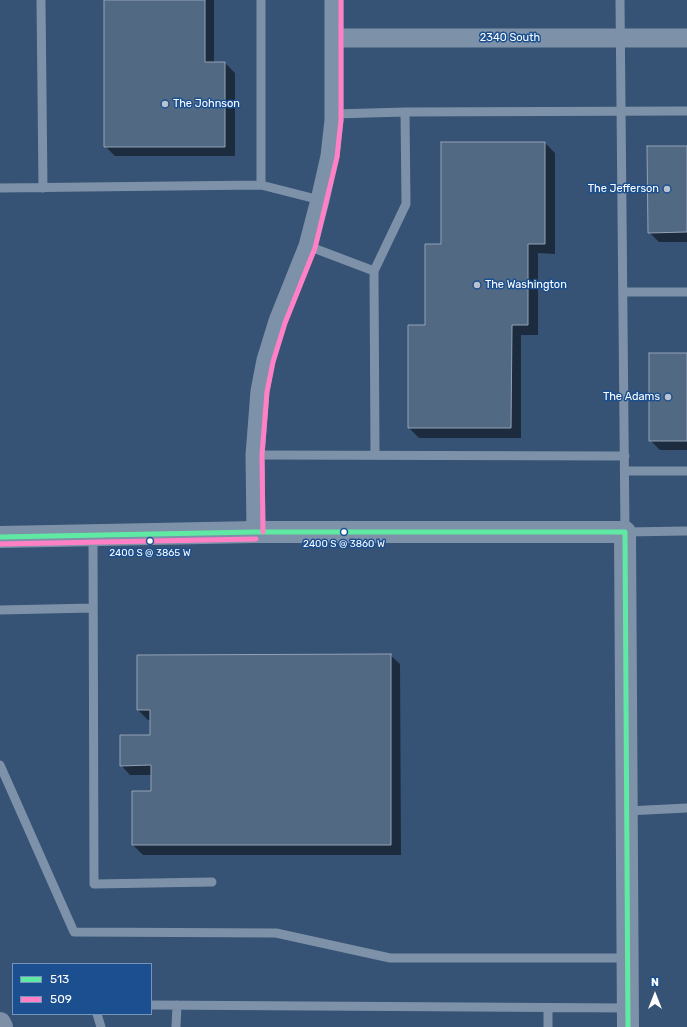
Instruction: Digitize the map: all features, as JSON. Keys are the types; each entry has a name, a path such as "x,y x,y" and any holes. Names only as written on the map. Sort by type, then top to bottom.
{"highway":[{"path":"0,1023 2,1027"}],"street":[{"path":"256,532 255,455 260,391 266,360 278,321 308,246 330,156 334,114 334,0"},
{"name":"2340 South","path":"334,38 687,38"},
{"path":"0,536 256,532 625,532 628,1018"}],"lane":[{"path":"41,0 43,188"},
{"path":"261,0 261,185"},
{"path":"620,0 625,532 687,531"},
{"path":"334,114 404,112 687,111"},
{"path":"375,455 374,271 406,204 404,112"},
{"path":"0,188 261,185 320,200"},
{"path":"308,246 374,271"},
{"path":"623,292 687,292"},
{"path":"255,455 625,456"},
{"path":"625,471 687,471"},
{"path":"93,535 94,884 212,882"},
{"path":"0,610 93,608"},
{"path":"0,765 74,932 276,933 390,958 627,958"},
{"path":"627,810 687,808"},
{"path":"152,1005 548,1008 628,1018"},
{"path":"176,1027 177,1005"},
{"path":"548,1008 548,1027"},
{"path":"97,1015 102,1027"}],"building":[{"name":"The Johnson","path":"104,0 205,0 205,62 225,62 225,147 104,147"},
{"name":"The Washington","path":"441,142 545,142 545,244 528,244 528,325 512,325 511,428 408,428 408,325 425,325 425,244 441,244"},
{"name":"The Jefferson","path":"647,146 687,146 687,232 648,233"},
{"name":"The Adams","path":"649,353 687,353 687,441 649,441"},
{"path":"391,654 391,845 132,845 132,791 151,791 151,765 120,766 120,735 150,735 150,710 137,710 137,655"}],"transit line":[{"name":"509","path":"263,532 262,455 267,392 273,362 285,323 315,248 337,157 341,120 341,0"},
{"name":"513","path":"0,537 256,532 625,532"},
{"name":"513","path":"625,532 628,1027"},
{"name":"509","path":"0,544 256,539"}],"place":[{"name":"The Johnson","path":"165,104"},
{"name":"The Jefferson","path":"667,189"},
{"name":"The Washington","path":"477,285"},
{"name":"The Adams","path":"668,397"},
{"name":"2400 S @ 3860 W","path":"344,532"},
{"name":"2400 S @ 3865 W","path":"150,541"}]}
